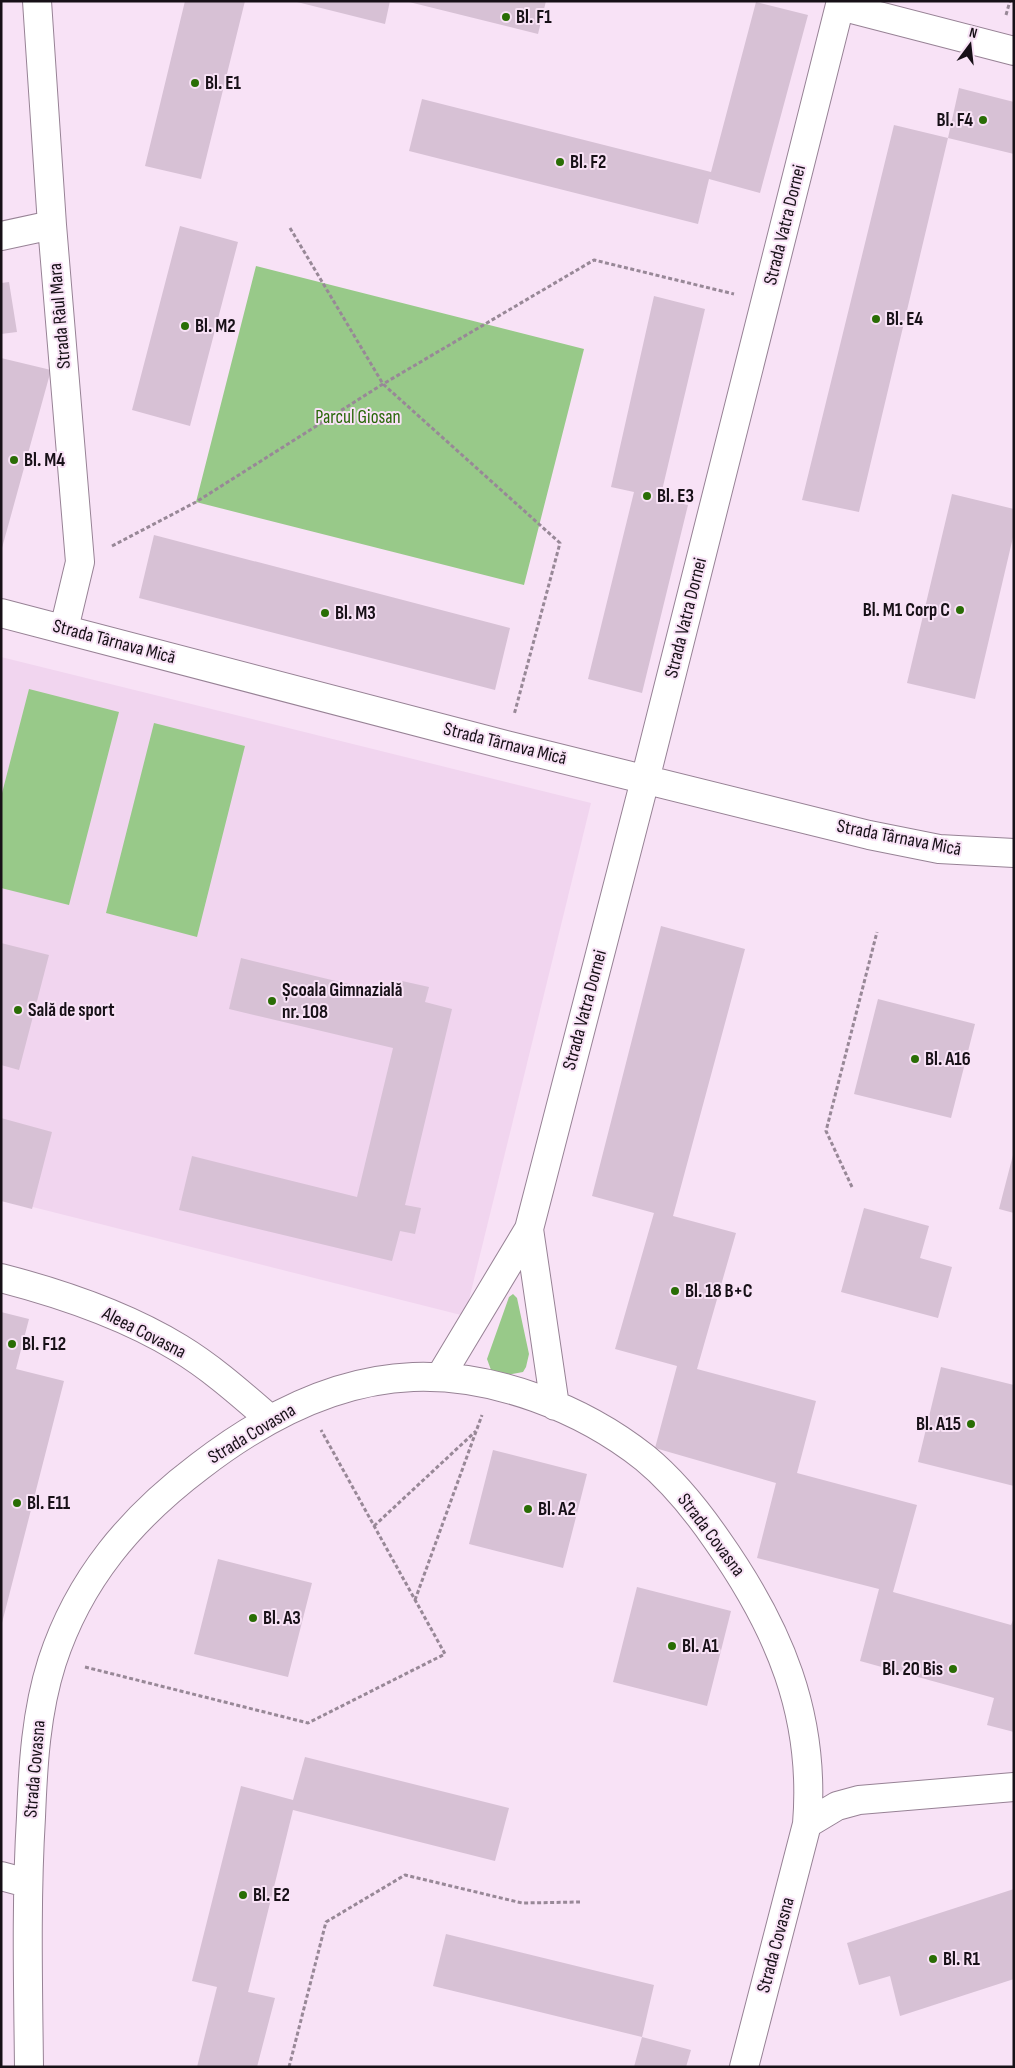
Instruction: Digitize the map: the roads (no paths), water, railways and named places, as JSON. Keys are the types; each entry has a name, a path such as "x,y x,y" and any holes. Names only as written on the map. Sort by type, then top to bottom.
{"street":[{"name":"Strada Râul Mara","path":"37,1 52,225 80,562 64,629"},
{"name":"Strada Vatra Dornei","path":"440,1377 529,1229 645,780 841,4 1014,51"},
{"path":"1,236 52,225"},
{"name":"Strada Târnava Mică","path":"1,613 506,745 902,842 959,851 1013,851"},
{"name":"Strada Vatra Dornei","path":"529,1229 555,1406"},
{"name":"Aleea Covasna","path":"1,1278 44,1290 140,1327 180,1348 207,1367 270,1419"},
{"name":"Strada Covasna","path":"29,2067 27,1883 37,1732 44,1692 53,1659 73,1611 98,1568 132,1524 170,1489 225,1447 270,1419 341,1390 380,1380 440,1377 493,1386 555,1406 600,1428 646,1459 695,1508 745,1579 779,1646 794,1690 809,1760 810,1788 807,1824 744,2067"},
{"path":"807,1824 837,1806 859,1800 1014,1787"},
{"path":"1,1876 27,1883"}],"place":[{"name":"Bl. F1","path":"506,17"},
{"name":"Bl. E1","path":"195,83"},
{"name":"Bl. F4","path":"983,120"},
{"name":"Bl. F2","path":"560,162"},
{"name":"Bl. E4","path":"876,319"},
{"name":"Bl. M2","path":"185,326"},
{"name":"Bl. M4","path":"14,460"},
{"name":"Bl. E3","path":"647,496"},
{"name":"Bl. M1 Corp C","path":"960,610"},
{"name":"Bl. M3","path":"325,613"},
{"name":"Școala Gimnazială nr. 108","path":"272,1001"},
{"name":"Sală de sport","path":"18,1010"},
{"name":"Bl. A16","path":"915,1059"},
{"name":"Bl. 18 B+C","path":"675,1291"},
{"name":"Bl. F12","path":"12,1344"},
{"name":"Bl. A15","path":"971,1424"},
{"name":"Bl. E11","path":"17,1503"},
{"name":"Bl. A2","path":"528,1509"},
{"name":"Bl. A3","path":"253,1618"},
{"name":"Bl. A1","path":"672,1646"},
{"name":"Bl. 20 Bis","path":"953,1669"},
{"name":"Bl. E2","path":"243,1895"},
{"name":"Bl. R1","path":"933,1959"}],"park label":[{"name":"Parcul Giosan","path":"358,417"}]}
